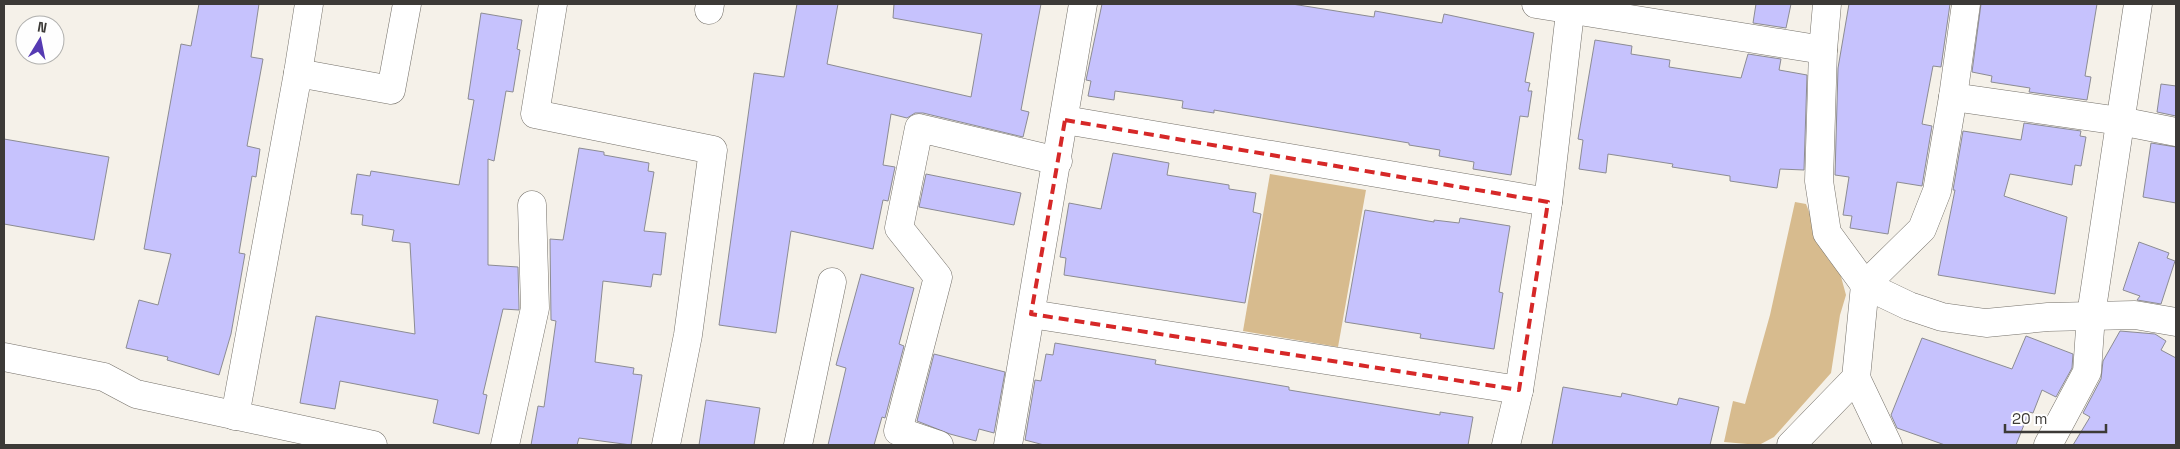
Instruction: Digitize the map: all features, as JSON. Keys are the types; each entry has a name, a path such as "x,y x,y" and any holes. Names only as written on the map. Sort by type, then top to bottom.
{"street":[{"path":"235,416 309,4"},
{"path":"298,73 391,90 407,4"},
{"path":"1008,445 1065,120 1083,4"},
{"path":"1536,4 1571,6 1823,50"},
{"path":"1827,4 1823,50 1819,181 1827,233 1865,285 1909,306 1942,317 1977,322 2091,315 2134,315 2176,322"},
{"path":"1888,445 1856,378 1865,285 1922,229 1937,191 1966,4"},
{"path":"2048,445 2087,372 2091,315 2138,4"},
{"path":"547,5 535,114 713,150 688,335 666,445"},
{"path":"1506,445 1519,390 1548,202 1571,6"},
{"path":"1953,97 2120,121 2176,132"},
{"path":"1065,120 1548,202"},
{"path":"939,445 898,431 938,277 899,228 919,128 1058,161"},
{"path":"505,445 535,308 532,205"},
{"path":"798,445 832,282"},
{"path":"1031,314 1519,390"},
{"path":"4,357 104,377 136,394 373,445"},
{"path":"1791,445 1856,378"}],"highlighted area":[{"path":"1065,120 1548,202 1519,390 1031,314"}],"shaded area":[{"path":"1270,174 1366,190 1338,347 1243,331"},
{"path":"1795,202 1806,204 1828,259 1840,273 1846,295 1840,315 1831,373 1774,437 1759,445 1724,442 1733,401 1745,404 1770,315"}],"building":[{"path":"199,4 259,4 251,57 263,59 247,146 260,149 256,177 252,176 239,253 245,254 231,334 219,375 167,360 168,357 126,348 139,300 158,305 171,254 144,249 181,44 191,46"},
{"path":"797,4 838,4 827,64 971,97 982,34 893,18 894,4 1041,4 1021,110 1029,112 1023,137 923,113 915,113 907,118 891,114 883,165 895,167 888,201 883,200 873,249 791,231 776,333 719,325 754,73 784,77"},
{"path":"1102,4 1292,4 1374,17 1375,11 1442,23 1444,14 1534,33 1525,82 1530,83 1528,91 1532,91 1528,117 1520,116 1511,175 1473,169 1474,162 1439,156 1440,150 1409,145 1409,143 1214,110 1214,113 1182,108 1183,101 1150,96 1115,91 1114,100 1088,96 1091,81 1086,80"},
{"path":"1756,4 1791,4 1786,28 1753,23"},
{"path":"1849,4 1950,4 1941,67 1933,66 1922,124 1932,126 1922,186 1897,182 1888,234 1850,228 1852,216 1843,215 1849,177 1835,175 1838,68"},
{"path":"1981,4 2097,4 2085,76 2091,77 2087,100 2029,92 2030,88 1991,82 1992,76 1972,72"},
{"path":"481,13 522,20 517,49 520,50 513,92 506,91 494,161 488,159 488,265 518,267 519,310 503,309 483,394 487,395 479,434 433,423 438,400 340,381 335,409 300,403 316,316 415,334 410,243 392,241 394,230 362,225 363,215 351,214 357,174 370,176 371,171 459,185 474,100 468,99"},
{"path":"1595,40 1632,46 1631,54 1670,60 1669,67 1741,78 1748,54 1781,59 1779,70 1807,75 1804,170 1780,169 1777,188 1730,181 1730,176 1672,167 1673,164 1608,154 1606,173 1579,169 1583,140 1578,139"},
{"path":"2161,84 2176,86 2176,116 2157,112"},
{"path":"2024,123 2081,131 2080,136 2086,137 2081,166 2075,165 2072,185 2010,174 2004,196 2067,217 2055,294 1938,275 1955,190 1953,190 1963,131 2021,140"},
{"path":"4,139 109,157 94,240 4,224"},
{"path":"2151,143 2176,147 2176,203 2143,197"},
{"path":"579,148 604,152 604,155 649,163 648,171 654,172 644,231 666,233 661,275 653,274 651,287 603,281 595,362 634,368 633,374 642,375 631,445 579,438 577,445 531,445 538,406 544,407 556,321 551,320 550,239 563,240"},
{"path":"1113,153 1169,163 1167,175 1229,185 1229,189 1256,193 1253,212 1261,214 1245,303 1064,275 1066,258 1060,257 1069,203 1101,209"},
{"path":"926,174 1021,193 1014,225 919,207"},
{"path":"1365,210 1434,222 1434,220 1459,223 1460,218 1510,226 1499,292 1503,293 1494,349 1420,338 1421,334 1345,322"},
{"path":"2139,242 2169,253 2167,258 2175,261 2161,304 2137,300 2140,296 2123,290"},
{"path":"861,274 914,288 899,344 904,346 885,418 882,417 874,445 828,445 846,368 836,365"},
{"path":"2120,331 2155,334 2166,341 2161,350 2176,358 2176,445 2073,445 2090,417 2083,413 2101,379 2103,361"},
{"path":"2026,336 2073,354 2072,368 2056,397 2042,390 2033,413 2029,412 2016,445 1945,445 1897,428 1891,415 1922,338 2012,369"},
{"path":"1055,343 1156,360 1155,364 1289,387 1289,390 1440,415 1440,412 1473,417 1468,445 1044,445 1025,440 1035,380 1041,381 1046,354 1053,355"},
{"path":"934,354 1005,372 994,433 979,429 976,441 950,434 917,421"},
{"path":"1563,387 1621,397 1622,393 1677,405 1679,398 1719,407 1710,445 1552,445"},
{"path":"706,400 760,408 754,445 699,445"}]}
